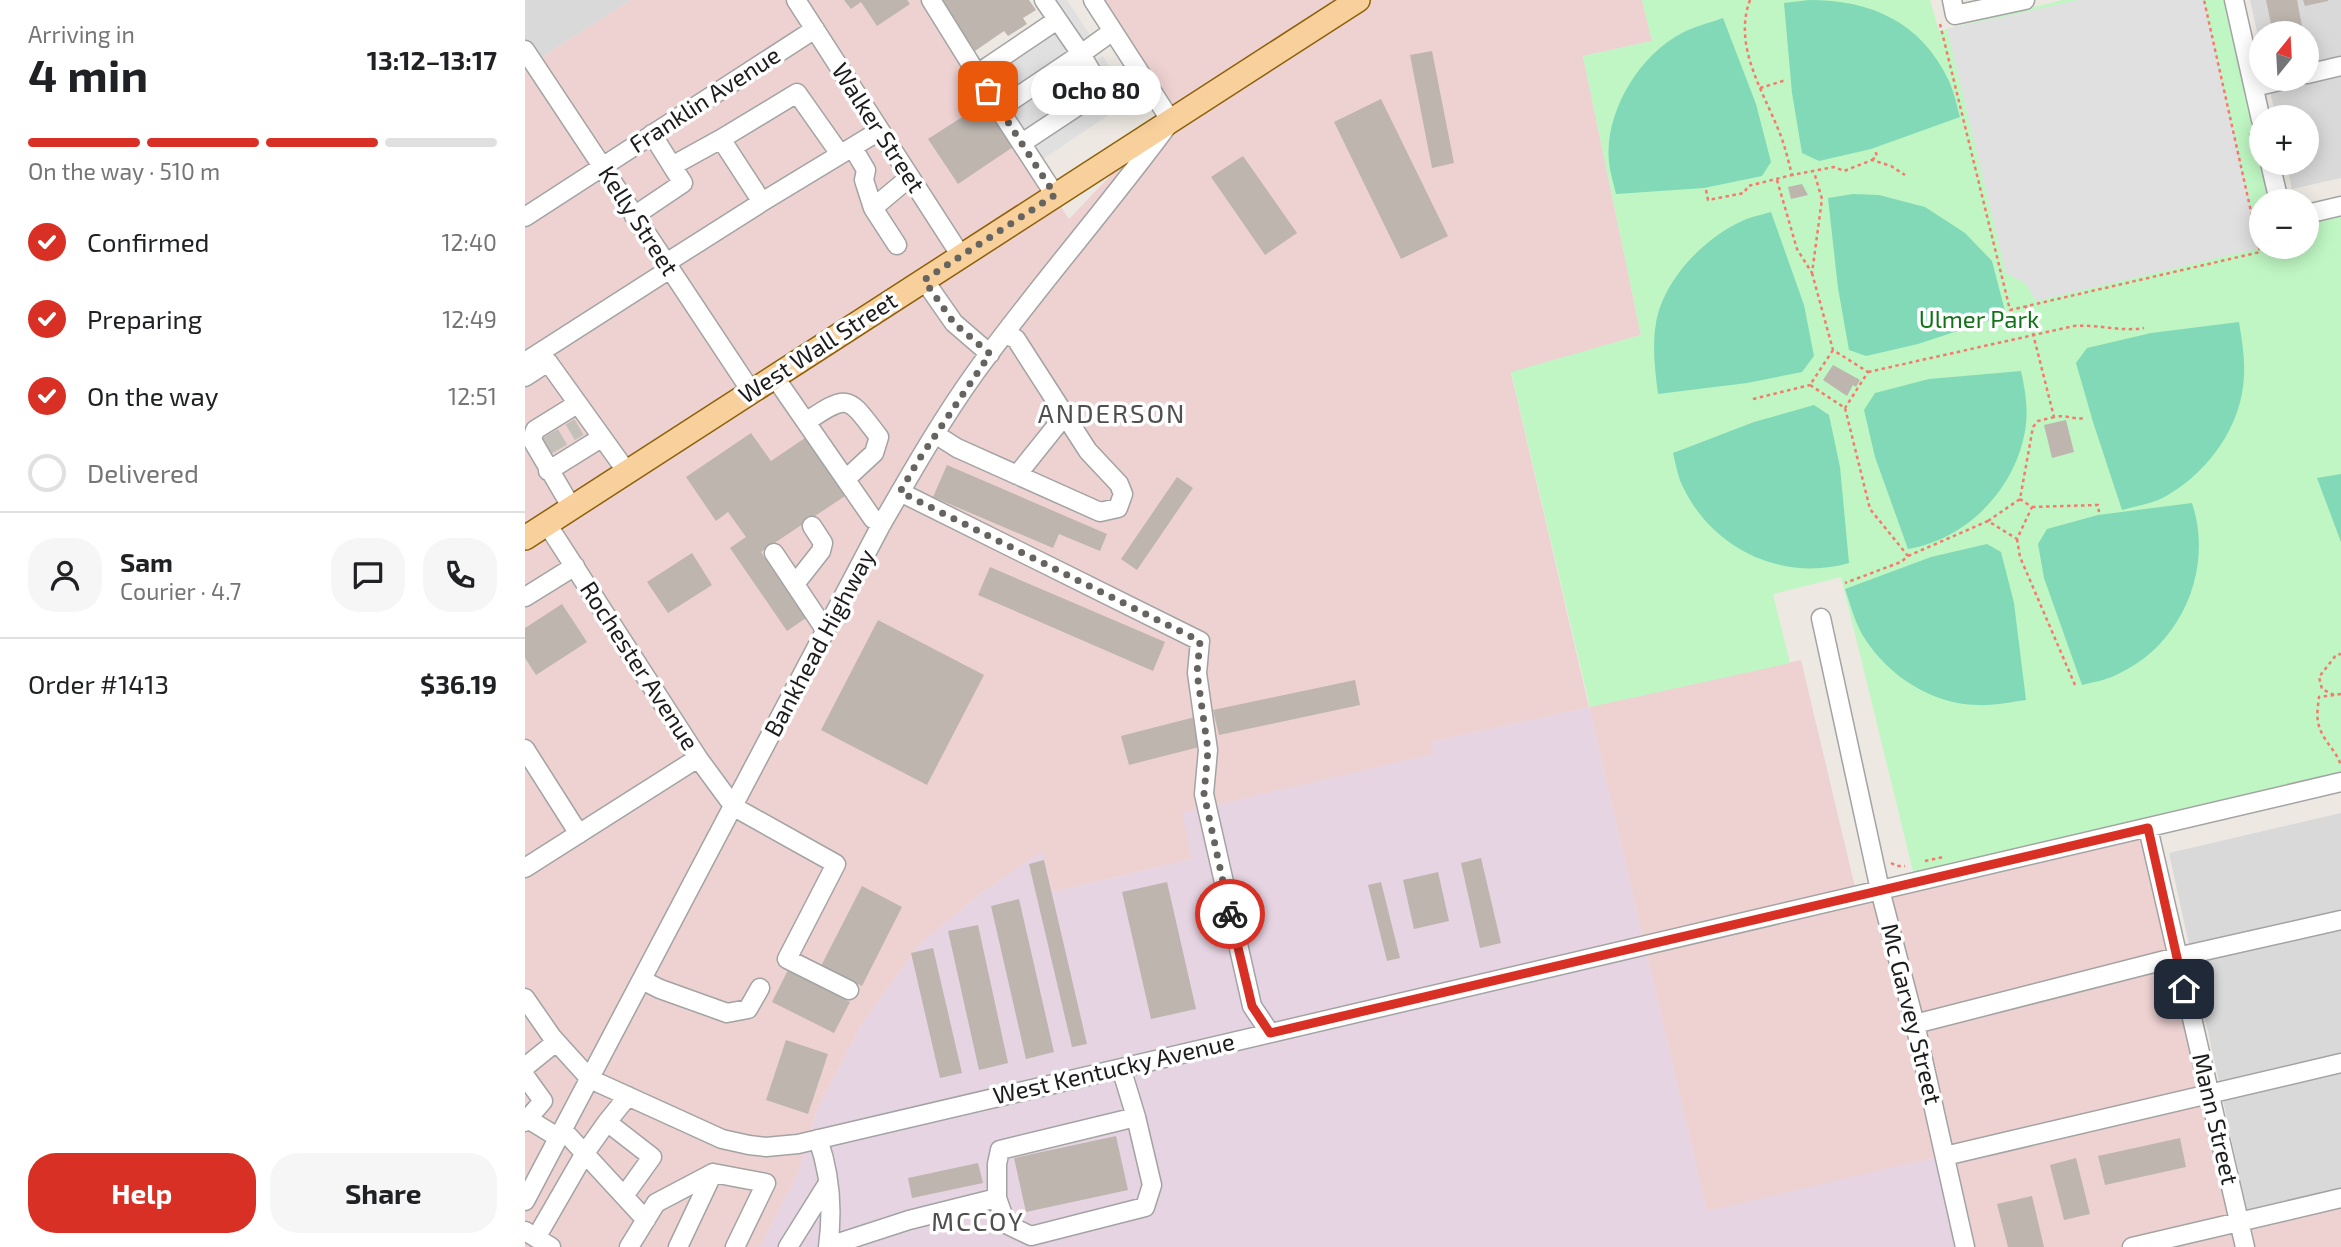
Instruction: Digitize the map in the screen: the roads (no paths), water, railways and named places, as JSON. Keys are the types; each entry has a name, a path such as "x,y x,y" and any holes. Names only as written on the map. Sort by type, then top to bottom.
{"main road":[{"name":"West Wall Street","path":"525,538 1353,1"}],"street":[{"name":"Walker Street","path":"796,0 961,256"},
{"path":"931,0 1055,195"},
{"path":"1021,144 1102,90 1044,0"},
{"path":"1093,0 1171,121"},
{"path":"1948,9 2025,0"},
{"path":"2234,0 2249,65"},
{"path":"977,74 1058,20"},
{"name":"Franklin Avenue","path":"525,217 815,29"},
{"path":"999,109 1113,31"},
{"name":"Kelly Street","path":"525,50 751,391"},
{"path":"2319,71 2341,66"},
{"path":"672,166 797,93 866,170 864,180 873,208 897,245"},
{"name":"Bankhead Highway","path":"526,1199 900,492 935,434 990,354 1114,198 1171,121"},
{"path":"525,377 544,357 668,266 762,202 879,131"},
{"path":"634,216 683,183 652,134"},
{"path":"721,139 762,202"},
{"path":"873,208 910,177"},
{"path":"2319,211 2341,206"},
{"path":"924,280 954,323 990,354"},
{"path":"935,434 957,448 1100,512 1118,508 1123,494 1119,484 1088,451 1016,339 1005,334"},
{"path":"525,362 544,357"},
{"path":"544,357 577,404 584,424 601,438 627,472"},
{"path":"774,376 873,519 882,524"},
{"path":"806,422 833,404 843,402 854,405 879,437 874,453 845,479"},
{"path":"572,508 531,440 535,430 577,404"},
{"path":"1017,475 1065,415"},
{"path":"548,471 601,438"},
{"path":"900,492 1200,641 1197,673 1208,750 1204,794 1252,1006 1270,1033"},
{"name":"Rochester Avenue","path":"547,524 698,758 734,807"},
{"path":"795,584 821,551 823,543 812,526"},
{"path":"774,553 826,631"},
{"path":"525,597 575,566"},
{"name":"Mc Garvey Street","path":"1821,618 1880,890 1915,1024 1965,1247"},
{"path":"525,749 579,834"},
{"path":"525,868 698,758"},
{"name":"West Kentucky Avenue","path":"590,1079 737,1143 766,1147 798,1144 2341,782"},
{"path":"734,807 836,864 787,959 849,990"},
{"name":"Mann Street","path":"2148,828 2245,1247"},
{"path":"1915,1024 2177,957 2341,920"},
{"path":"642,981 727,1013 748,1009 760,988"},
{"path":"525,998 556,1042 590,1079"},
{"path":"529,1056 556,1042"},
{"path":"1945,1156 2341,1063"},
{"path":"1121,1068 1136,1117 1149,1162 1152,1185 1145,1207 1031,1237 1006,1224 997,1198 997,1164 1000,1150 1136,1117"},
{"path":"525,1076 543,1101 527,1120 561,1134 585,1153 646,1220"},
{"path":"537,1239 585,1153 628,1096"},
{"path":"607,1122 652,1157 624,1196"},
{"path":"818,1139 825,1160 831,1209 829,1247 909,1220 997,1198"},
{"path":"678,1247 713,1172"},
{"path":"629,1247 656,1203 713,1172 765,1183 735,1247"},
{"path":"788,1247 828,1182"},
{"path":"2132,1247 2341,1198"}],"tunnel":[{"path":"547,446 579,427"}],"place":[{"name":"Ocho 80","path":"988,91"}],"district":[{"name":"ANDERSON","path":"1112,414"},
{"name":"MCCOY","path":"978,1222"}],"park label":[{"name":"Ulmer Park","path":"1979,320"}]}
